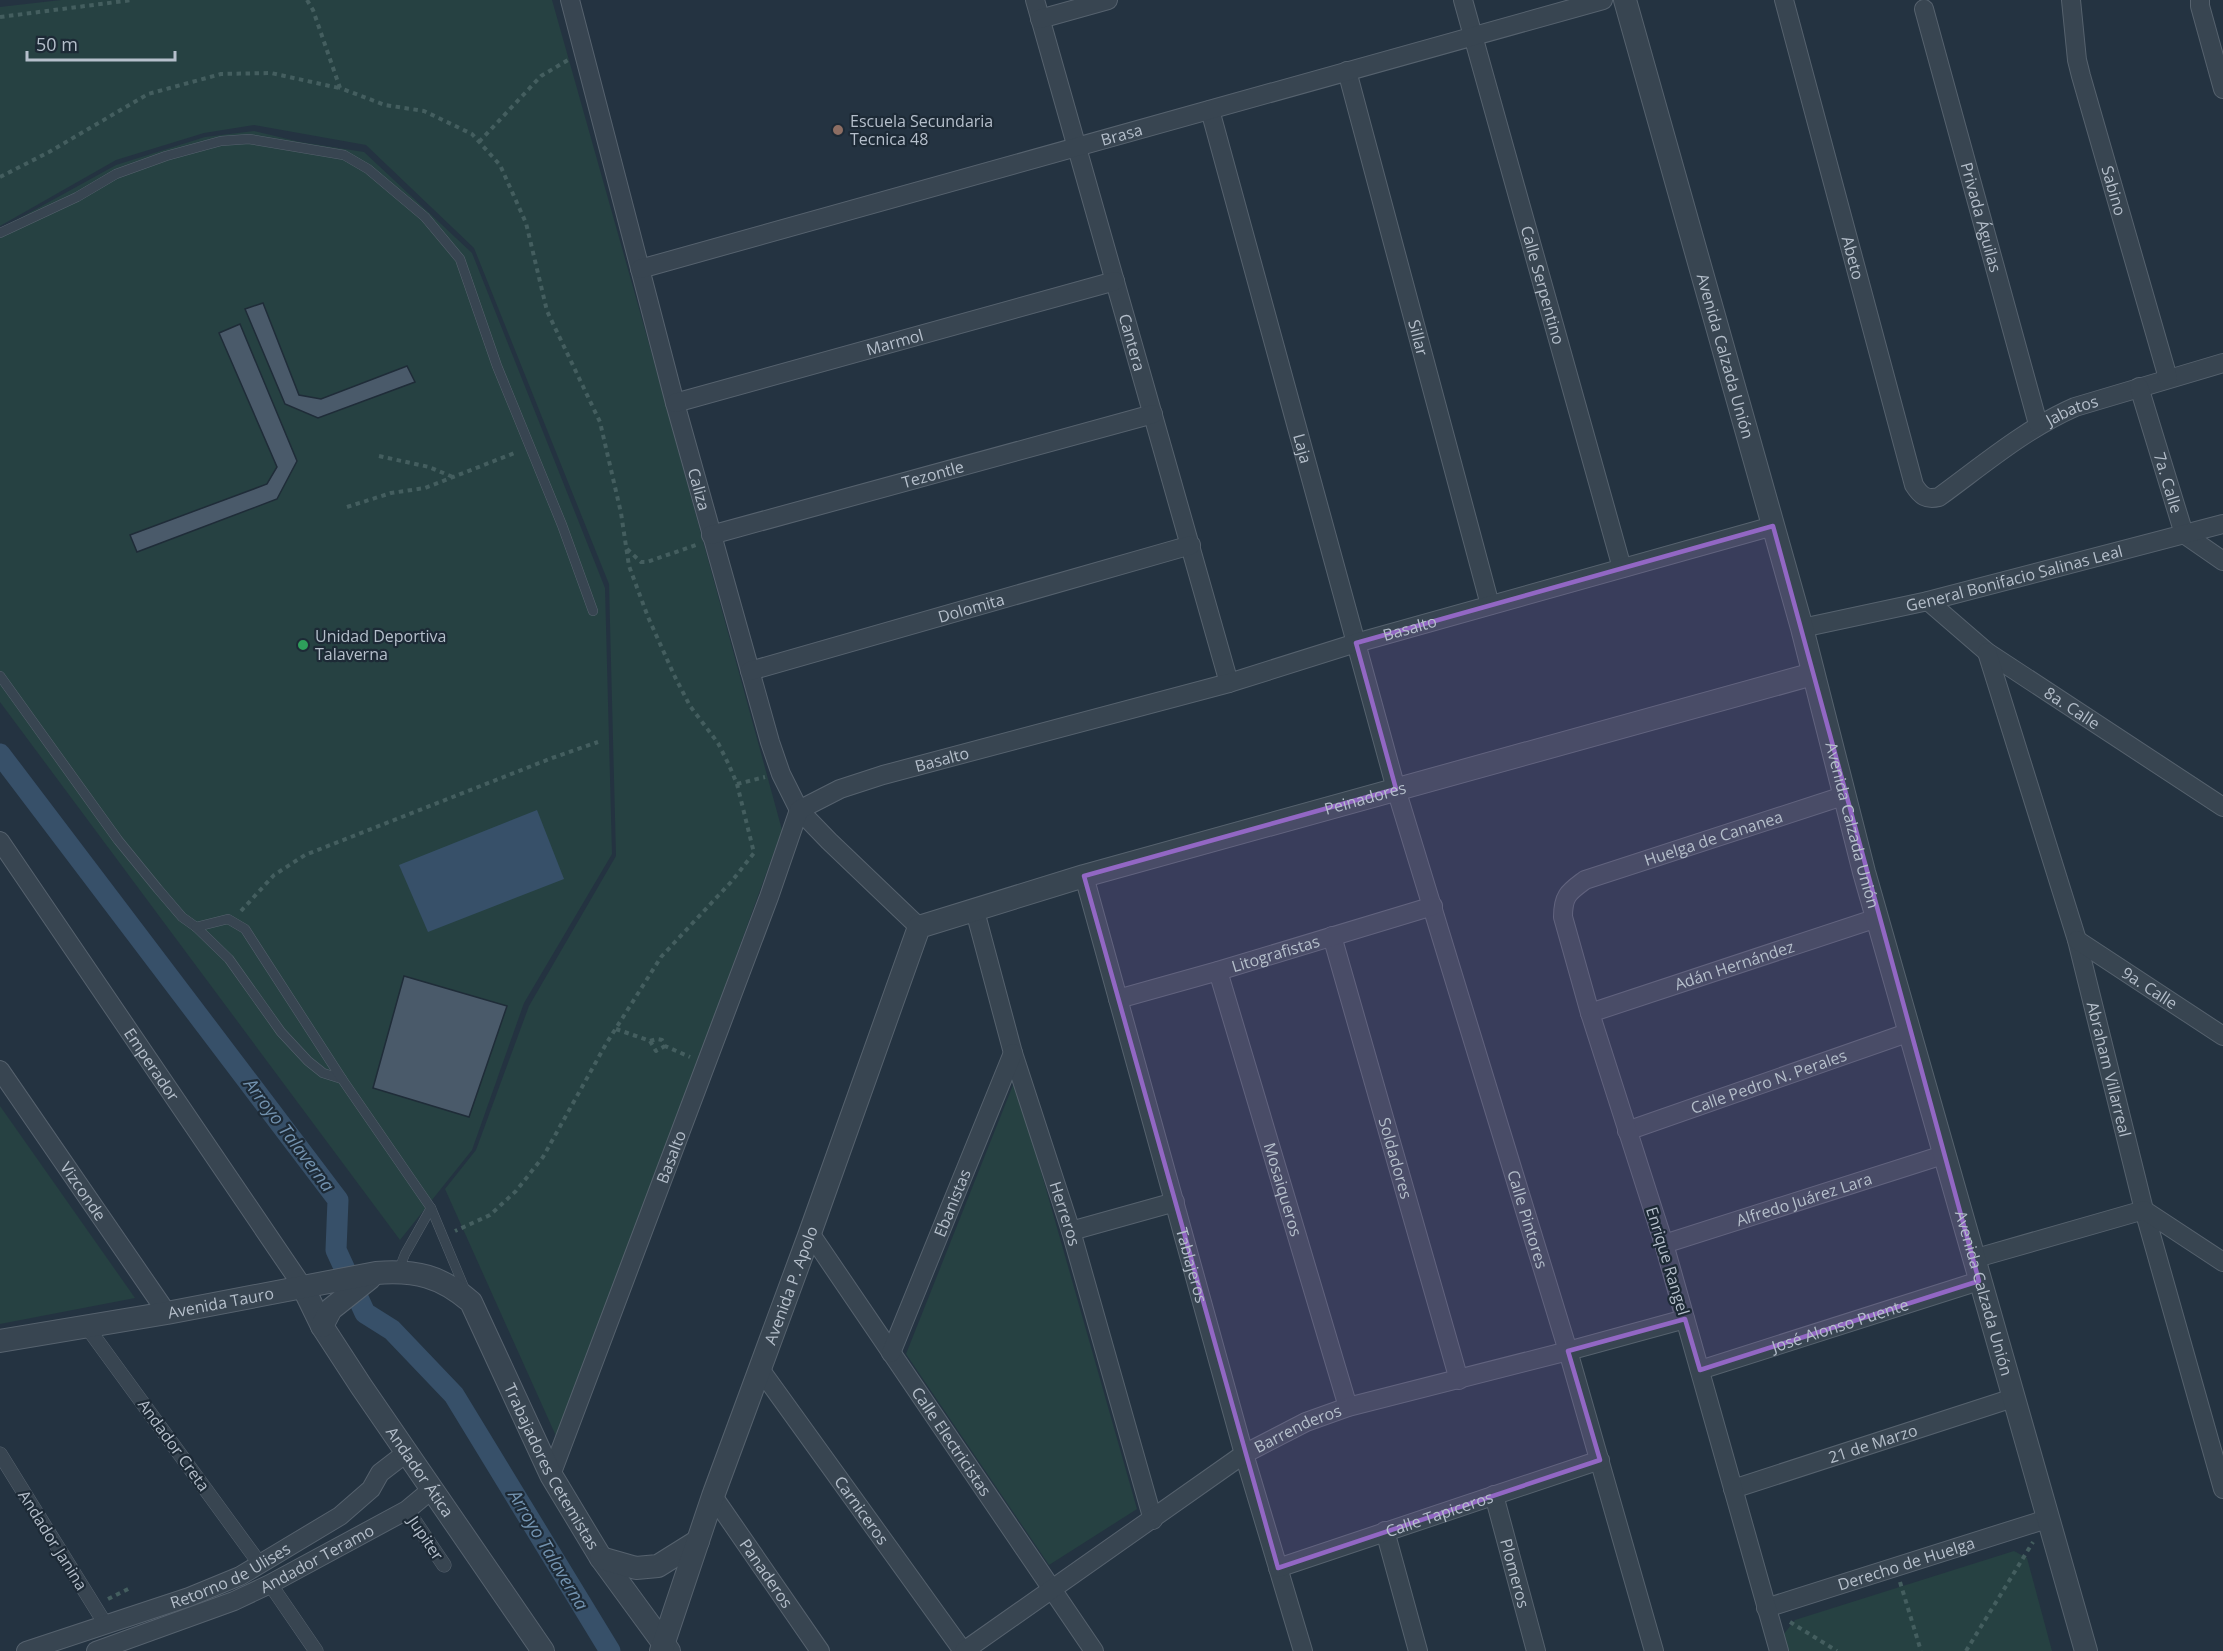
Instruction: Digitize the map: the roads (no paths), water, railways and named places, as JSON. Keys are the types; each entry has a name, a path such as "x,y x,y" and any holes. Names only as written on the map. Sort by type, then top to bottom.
{"street":[{"name":"Caliza","path":"570,0 675,403 781,774 799,810 829,842 919,927"},
{"name":"Cantera","path":"1035,0 1229,682"},
{"path":"1040,19 1108,0"},
{"name":"Calle Serpentino","path":"1463,0 1622,568"},
{"name":"Brasa","path":"640,269 1603,0"},
{"name":"Avenida Calzada Unión","path":"1625,0 1802,628 1844,796 1943,1155 2086,1651"},
{"name":"Abeto","path":"1784,0 1914,485 1920,495 1929,499 1939,498"},
{"name":"Sabino","path":"2071,0 2077,60 2081,76 2168,378"},
{"path":"2200,0 2223,89"},
{"name":"Privada Águilas","path":"1924,9 2038,424"},
{"name":"Sillar","path":"1347,71 1490,605"},
{"name":"Laja","path":"1210,110 1396,789"},
{"name":"Marmol","path":"675,403 1115,281"},
{"name":"Jabatos","path":"1939,498 2038,424 2075,407 2223,363"},
{"name":"7a. Calle","path":"2139,387 2184,534 2223,561"},
{"name":"Tezontle","path":"711,535 1153,414"},
{"name":"General Bonifacio Salinas Leal","path":"1802,628 1928,601 2223,524"},
{"name":"Basalto","path":"551,1475 769,897 799,810 840,789 884,775 1229,682 1356,643 1773,526"},
{"name":"Dolomita","path":"750,671 1191,545"},
{"name":"8a. Calle","path":"1928,601 1987,652 2223,807"},
{"name":"Abraham Villarreal","path":"1987,652 2077,940 2144,1210 2222,1485"},
{"name":"Peinadores","path":"919,927 1084,876 1813,674"},
{"name":"Calle Pintores","path":"1396,789 1568,1351 1654,1651"},
{"name":"Huelga de Cananea","path":"1585,880 1844,796"},
{"name":"Emperador","path":"1,845 311,1286"},
{"name":"Tablajeros","path":"1084,876 1244,1454 1303,1651"},
{"name":"Enrique Rangel","path":"1585,880 1569,892 1563,902 1563,917 1590,1013 1664,1244 1779,1651"},
{"name":"Litografistas","path":"1118,999 1432,906"},
{"name":"Herreros","path":"975,911 1013,1053 1071,1231 1153,1520"},
{"name":"Adán Hernández","path":"1590,1013 1877,918"},
{"name":"Avenida P. Apolo","path":"665,1649 713,1496 919,927"},
{"name":"Soldadores","path":"1332,936 1459,1380"},
{"name":"9a. Calle","path":"2077,940 2223,1036"},
{"name":"Mosaiqueros","path":"1218,971 1348,1407"},
{"name":"Calle Pedro N. Perales","path":"1627,1131 1910,1032"},
{"name":"Ebanistas","path":"891,1353 1013,1053"},
{"name":"Vizconde","path":"0,1070 167,1313"},
{"name":"Alfredo Juárez Lara","path":"1664,1244 1943,1155"},
{"path":"1071,1231 1175,1202"},
{"path":"1973,1259 2144,1210 2223,1262"},
{"name":"Calle Electricistas","path":"810,1233 1094,1651"},
{"path":"326,1317 389,1272"},
{"name":"Avenida Tauro","path":"0,1341 389,1272 423,1275 441,1281"},
{"name":"Trabajadores Cetemistas","path":"441,1281 471,1302 551,1475 601,1558 665,1649"},
{"name":"José Alonso Puente","path":"1700,1370 1979,1281"},
{"name":"Andador Ática","path":"311,1286 326,1317 406,1453 543,1651"},
{"name":"Barrenderos","path":"963,1651 1153,1520 1244,1454 1306,1422 1348,1407 1459,1380 1685,1318"},
{"name":"Andador Creta","path":"87,1327 260,1564"},
{"name":"Carniceros","path":"760,1369 963,1651"},
{"name":"21 de Marzo","path":"1733,1489 2013,1398"},
{"name":"Retorno de Ulises","path":"26,1651 226,1583 340,1516 371,1489 380,1473 406,1453"},
{"name":"Andador Janina","path":"0,1454 106,1625"},
{"name":"Calle Tapiceros","path":"1278,1568 1600,1460"},
{"name":"Andador Teramo","path":"96,1651 117,1648 270,1584 407,1510 431,1490"},
{"name":"Plomeros","path":"1494,1495 1536,1651"},
{"name":"Panaderos","path":"713,1496 820,1651"},
{"name":"Jupiter","path":"407,1510 444,1565"},
{"name":"Derecho de Huelga","path":"1767,1608 2047,1519"},
{"path":"1385,1532 1418,1651"},
{"path":"601,1558 636,1568 658,1566 698,1541"},
{"path":"270,1584 316,1651"}],"lane":[{"path":"0,233 116,174 166,156 221,141 249,139 344,155 368,169 425,218 460,259 497,366 593,610"},
{"path":"0,676 118,840 183,917 229,959 281,1032 308,1061 323,1073 342,1079"},
{"path":"196,927 228,919 245,929 342,1079 431,1208 471,1302"},
{"path":"389,1272 405,1254 431,1208"}],"water":[{"path":"537,810 564,879 428,932 399,865"}],"waterway":[{"name":"Arroyo Talaverna","path":"0,754 338,1200 336,1250 365,1313 392,1330 454,1395 610,1651"}],"place":[{"name":"Escuela Secundaria Tecnica 48","path":"838,130"},
{"name":"Unidad Deportiva Talaverna","path":"303,645"}]}
